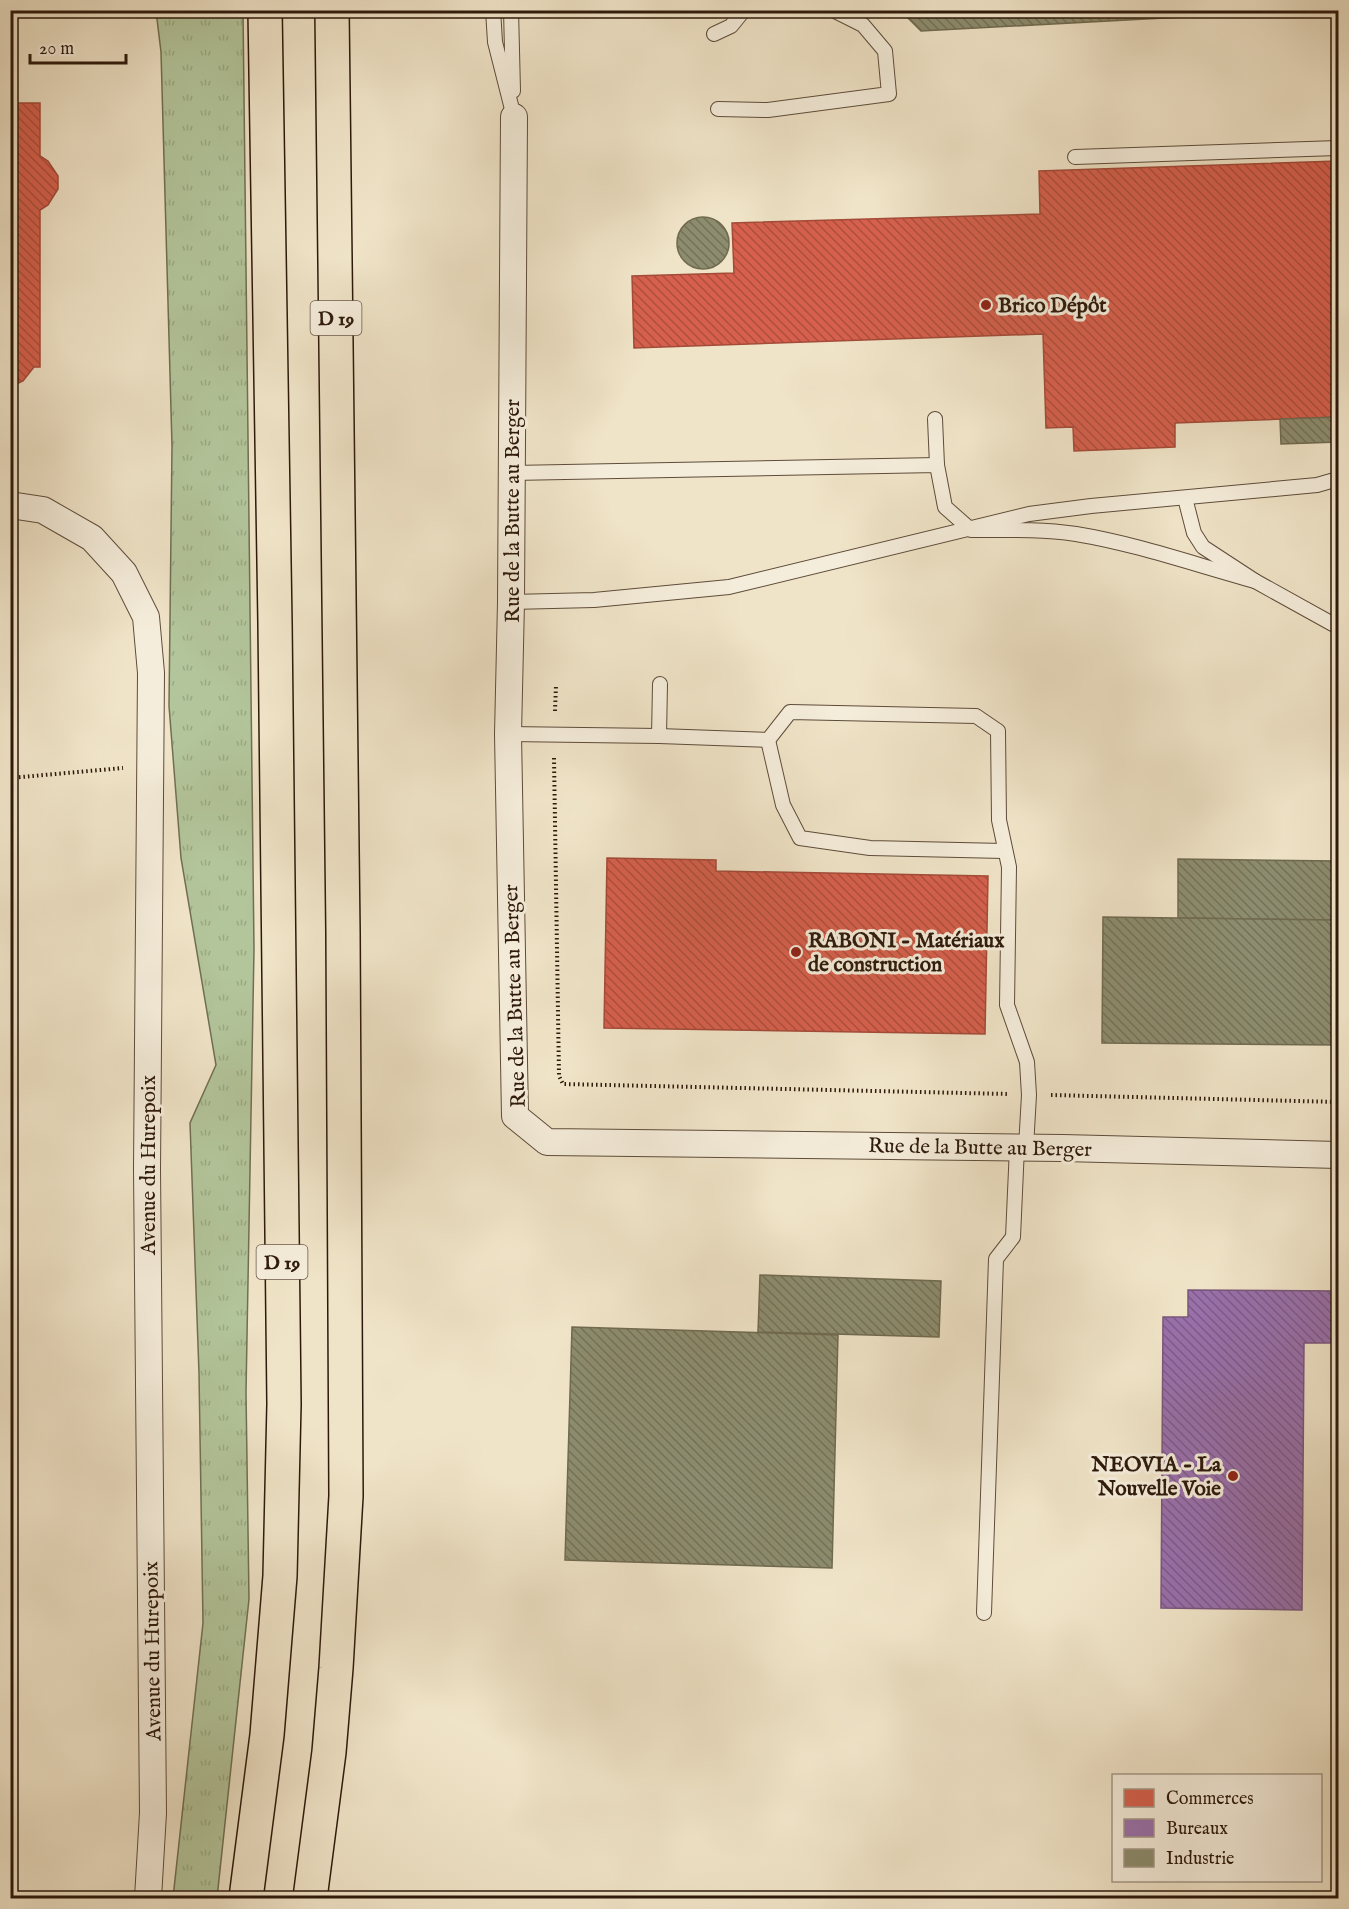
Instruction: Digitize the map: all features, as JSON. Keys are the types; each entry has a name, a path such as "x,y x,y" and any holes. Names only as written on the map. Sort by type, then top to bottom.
{"main road":[{"name":"D 19","path":"246,1899 267,1735 280,1576 284,1404 265,10"},
{"name":"D 19","path":"310,1899 329,1752 346,1473 343,908 332,10"}],"street":[{"name":"Rue de la Butte au Berger","path":"514,117 508,734 515,1116 547,1142 1021,1147 1338,1155"},
{"name":"Avenue du Hurepoix","path":"10,505 43,510 92,538 124,573 146,617 151,673 147,1181 153,1813 148,1899"}],"lane":[{"path":"493,10 495,42 514,117"},
{"path":"511,10 514,117"},
{"path":"714,34 731,26 744,10"},
{"path":"718,108 768,110 890,94 885,51 863,25 833,10"},
{"path":"1076,157 1338,148"},
{"path":"934,419 937,465 945,507 971,530 1030,530 1077,535 1138,548 1255,581"},
{"path":"512,473 937,465"},
{"path":"511,602 594,600 729,587 971,530 1029,514 1317,485 1338,479"},
{"path":"1185,498 1194,533 1203,547 1255,581 1338,627"},
{"path":"659,736 660,684"},
{"path":"768,740 790,712 976,716 998,730 999,820 1009,867 1007,1005 1027,1062 1029,1095 1021,1147 1013,1237 996,1259 984,1613"},
{"path":"508,734 768,740"},
{"path":"768,740 783,805 800,838 870,848 1005,851"}],"path":[{"path":"556,685 554,734 559,1076 563,1084 1338,1102"},
{"path":"10,778 151,766"}],"green space":[{"path":"156,11 243,11 254,949 246,1392 249,1599 217,1898 173,1898 203,1623 199,1373 190,1123 216,1065 181,858 169,706 172,446 161,52"}],"building: Commerces":[{"path":"10,103 40,103 40,156 48,161 58,176 58,189 48,205 40,210 40,367 34,367 23,381 10,387"},
{"name":"Brico Dépôt","path":"1338,161 1338,417 1175,423 1175,447 1074,451 1073,427 1046,428 1043,334 634,348 632,276 734,273 732,223 1040,214 1039,171"},
{"name":"RABONI - Matériaux de construction","path":"607,858 716,860 716,871 988,876 985,1034 604,1028"}],"building: Bureaux":[{"name":"NEOVIA - La Nouvelle Voie","path":"1188,1290 1338,1291 1338,1343 1304,1343 1302,1610 1161,1608 1163,1317 1188,1317"}],"building: Industrie":[{"path":"900,10 1237,10 1238,14 921,31"},
{"path":"703,217 713,219 721,225 727,233 729,243 727,253 721,261 713,267 703,269 693,267 685,261 679,253 677,243 679,233 685,225 693,219"},
{"path":"1338,417 1338,442 1281,444 1280,419"},
{"path":"1178,859 1338,861 1338,920 1178,918"},
{"path":"1103,917 1338,920 1338,1045 1102,1043"},
{"path":"760,1275 941,1281 939,1337 758,1332"},
{"path":"572,1327 838,1335 832,1568 565,1560"}],"place":[{"name":"Brico Dépôt","path":"986,305"},
{"name":"RABONI - Matériaux de construction","path":"796,952"},
{"name":"NEOVIA - La Nouvelle Voie","path":"1233,1476"}]}
